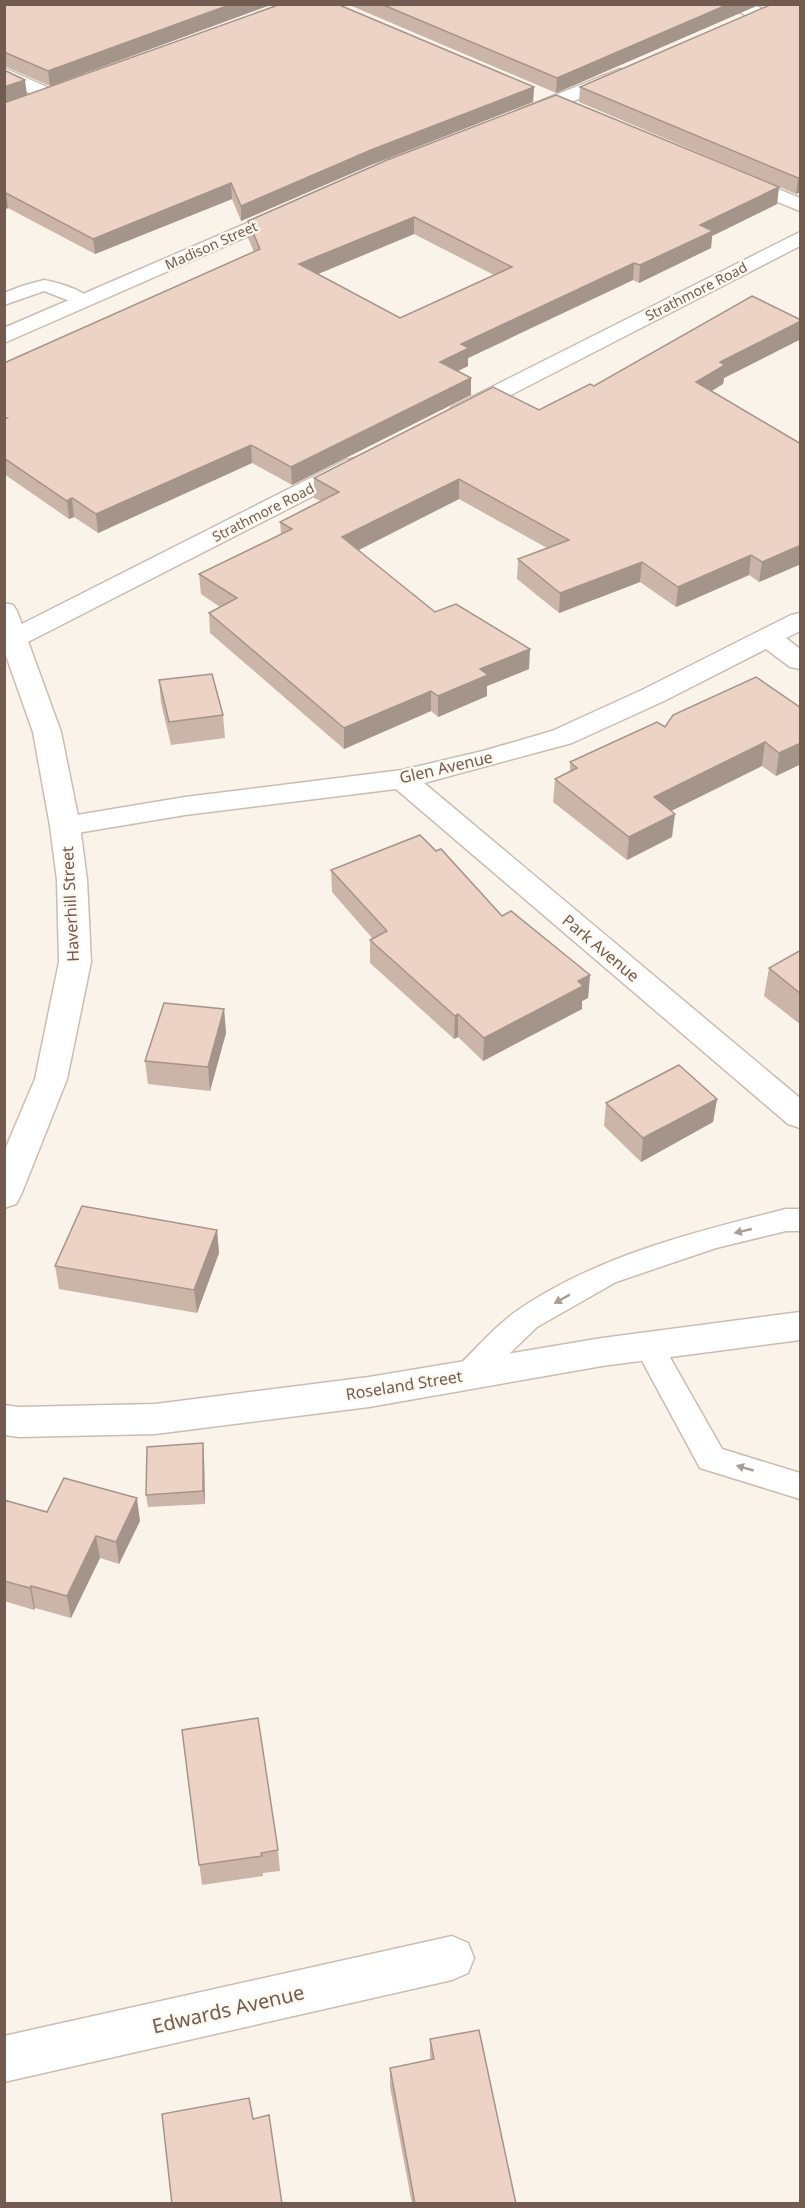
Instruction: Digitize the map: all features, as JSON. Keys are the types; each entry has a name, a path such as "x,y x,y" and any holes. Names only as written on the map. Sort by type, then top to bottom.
{"street":[{"path":"737,14 768,11"},
{"path":"500,124 641,66"},
{"path":"4,74 49,95"},
{"path":"27,103 68,88"},
{"path":"533,93 580,113"},
{"path":"723,173 801,205"},
{"name":"Madison Street","path":"4,336 302,205"},
{"name":"Strathmore Road","path":"435,424 801,238"},
{"name":"Strathmore Road","path":"10,625 372,457"},
{"name":"Glen Avenue","path":"65,826 185,806 402,779 562,737 801,621"},
{"name":"Haverhill Street","path":"4,1195 51,1079 75,962 72,880 65,826 47,732 10,625"},
{"path":"767,637 801,661"},
{"name":"Park Avenue","path":"402,779 801,1116"},
{"name":"Roseland Street","path":"4,1420 19,1422 154,1419 369,1392 649,1346 801,1326"},
{"name":"Edwards Avenue","path":"4,2059 452,1958"}],"lane":[{"path":"4,300 37,286 51,285 83,301"},
{"path":"468,1375 527,1319 606,1274 713,1238 786,1220 801,1220"},
{"path":"649,1346 711,1460 801,1486"}],"building":[{"path":"4,4 232,4 48,71 4,52"},
{"path":"281,4 337,4 534,87 371,150 241,206 231,183 93,239 4,193 4,103"},
{"path":"381,4 729,4 557,78"},
{"path":"772,4 801,4 801,177 798,178 580,87"},
{"path":"4,70 25,80 4,87"},
{"path":"556,95 779,187 700,225 713,231 640,265 634,263 461,344 469,348 440,362 471,378 291,467 251,445 96,514 72,498 67,501 4,458 4,419 7,418 4,417 4,363 260,249 248,221 387,160","holes":["414,217 512,267 400,318 299,264"]},
{"path":"752,296 801,321 720,362 725,365 696,382 801,444 801,545 762,562 751,555 678,587 642,562 560,593 518,559 569,540 459,479 342,537 435,612 456,604 530,649 480,669 488,675 438,696 431,691 344,728 209,613 237,598 199,574 292,529 280,522 339,492 314,478 493,387 539,410 590,384 594,386"},
{"path":"212,674 223,715 169,722 159,680"},
{"path":"756,677 801,708 801,743 779,753 765,742 654,797 675,814 629,837 555,779 577,768 570,762 657,722 665,727 673,715"},
{"path":"420,835 436,851 441,849 502,916 511,911 590,975 578,981 583,986 484,1038 458,1014 455,1016 370,940 387,931 331,870"},
{"path":"801,950 801,994 769,968"},
{"path":"164,1003 224,1009 208,1067 145,1061"},
{"path":"679,1065 717,1099 643,1138 606,1103"},
{"path":"82,1206 217,1230 194,1290 55,1266"},
{"path":"203,1443 203,1491 146,1495 147,1447"},
{"path":"64,1478 137,1498 116,1542 96,1536 67,1596 4,1581 4,1500 47,1512"},
{"path":"258,1718 278,1850 261,1853 262,1856 199,1865 182,1730"},
{"path":"479,2030 516,2204 415,2204 390,2068 434,2059 430,2039"},
{"path":"249,2098 253,2119 269,2115 282,2204 172,2204 162,2114"}]}
